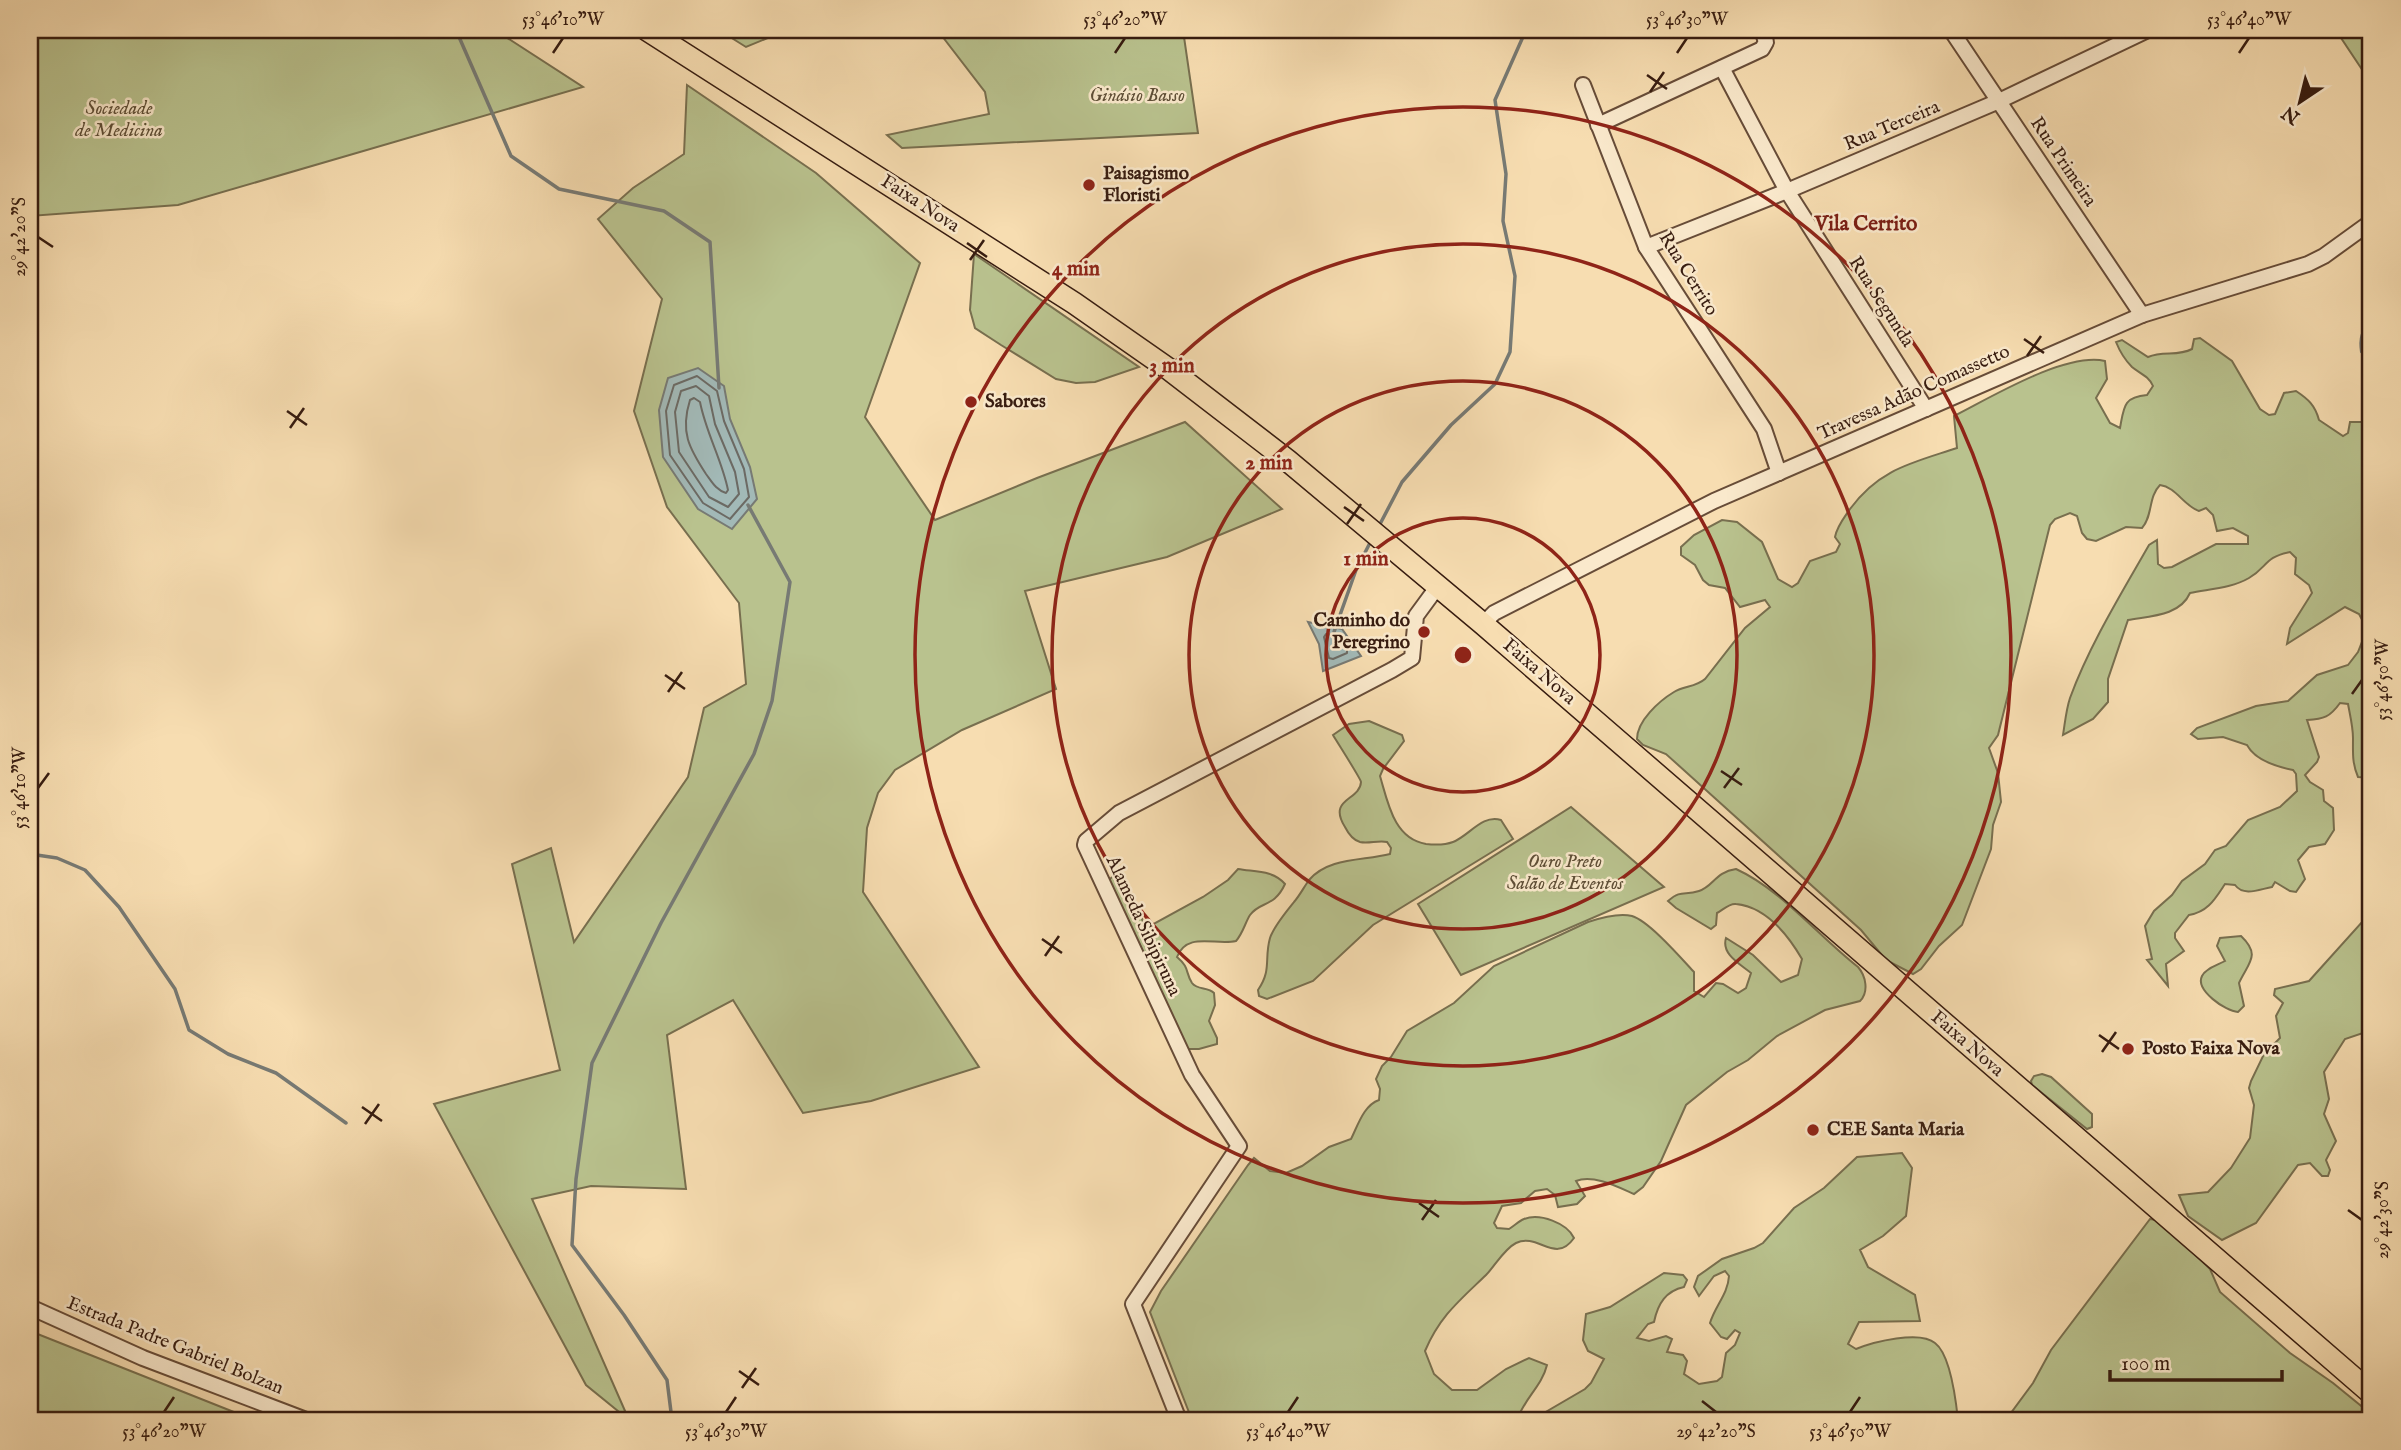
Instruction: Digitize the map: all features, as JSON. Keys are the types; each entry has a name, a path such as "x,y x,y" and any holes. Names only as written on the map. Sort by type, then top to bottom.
{"highway":[{"name":"Faixa Nova","path":"647,30 1074,303 1160,363 1286,460 1483,624 2371,1393"}],"street":[{"name":"Rua Primeira","path":"1951,30 2142,315"},
{"name":"Rua Terceira","path":"1646,247 1787,191 1999,101 2148,30"},
{"path":"1598,125 1762,49 1764,36"},
{"name":"Rua Segunda","path":"1722,68 1787,191 1926,409"},
{"name":"Rua Cerrito","path":"1583,85 1646,247 1764,429 1779,473"},
{"name":"Travessa Adão Comassetto","path":"1483,624 1494,613 1714,501 2142,315 2308,264 2324,256 2371,222"},
{"name":"Alameda Sibipiruna","path":"1179,1420 1133,1304 1239,1146 1192,1075 1117,918 1085,845 1086,841 1119,813 1412,658 1416,616 1438,586"},
{"name":"Estrada Padre Gabriel Bolzan","path":"30,1307 144,1358 306,1420"}],"green space":[{"name":"Sociedade de Medicina","path":"30,30 495,30 583,87 178,205 30,216"},
{"path":"719,30 787,30 746,47"},
{"name":"Ginásio Basso","path":"946,30 1183,30 1198,133 902,148 887,135 989,114 985,92 942,36"},
{"path":"2333,30 2371,30 2371,83 2339,35"},
{"path":"687,85 816,173 920,263 865,417 935,520 1185,422 1282,509 1167,557 1025,591 1056,689 962,730 895,770 878,793 867,828 863,892 979,1067 871,1101 803,1113 733,1000 667,1035 686,1189 591,1186 532,1199 629,1420 586,1385 434,1104 560,1070 512,864 551,848 574,942 688,777 704,708 746,684 739,603 667,507 634,411 662,299 598,219 633,188 684,154"},
{"path":"974,254 1139,367 1095,382 1076,383 1056,379 975,328 970,310"},
{"path":"2200,338 2232,361 2260,409 2269,415 2275,414 2284,393 2296,391 2310,403 2319,420 2343,436 2348,433 2350,422 2371,424 2371,778 2358,777 2356,772 2348,704 2340,703 2326,716 2307,720 2319,757 2305,775 2310,782 2323,790 2324,801 2333,808 2334,830 2325,844 2309,847 2298,860 2305,879 2296,892 2275,882 2272,887 2252,891 2243,891 2235,885 2225,884 2206,908 2189,915 2175,933 2175,938 2184,951 2166,964 2168,986 2147,960 2152,959 2145,926 2154,911 2172,895 2182,881 2205,864 2215,850 2226,846 2248,820 2280,807 2297,791 2296,774 2293,770 2261,759 2247,745 2223,737 2198,739 2191,734 2197,728 2256,706 2288,701 2317,675 2348,665 2358,652 2367,629 2359,614 2345,607 2287,644 2290,628 2312,593 2309,585 2295,574 2296,558 2290,552 2282,554 2242,581 2190,593 2185,601 2172,611 2128,620 2108,679 2108,702 2093,719 2063,735 2070,698 2086,659 2149,545 2157,540 2158,564 2164,568 2172,567 2216,544 2248,544 2248,536 2233,528 2217,531 2213,515 2206,508 2199,511 2194,509 2171,489 2160,485 2142,528 2126,527 2096,541 2087,539 2082,533 2077,516 2070,513 2055,519 2050,525 1998,735 1989,748 1998,773 2001,802 1993,825 1991,849 1962,925 1939,946 1921,969 1913,974 1886,960 1861,930 1666,754 1643,745 1637,739 1641,725 1656,706 1674,692 1705,679 1745,628 1770,607 1765,600 1740,607 1725,588 1709,585 1703,580 1695,565 1681,555 1681,547 1694,535 1722,520 1737,522 1762,542 1778,579 1792,587 1798,583 1810,561 1836,552 1840,544 1835,537 1839,526 1850,509 1873,485 1898,469 1957,448 1954,416 2007,388 2049,370 2070,363 2105,361 2107,379 2096,398 2110,423 2120,428 2126,404 2133,398 2147,395 2153,386 2132,367 2116,342 2122,340 2148,357 2192,349 2194,339"},
{"path":"1369,721 1402,735 1404,741 1380,776 1394,818 1406,835 1426,844 1447,844 1482,823 1494,819 1501,820 1513,839 1373,925 1313,981 1267,999 1259,996 1258,990 1265,976 1272,933 1309,880 1326,867 1390,854 1391,848 1387,842 1355,840 1340,818 1342,805 1356,793 1361,782 1333,735 1349,724"},
{"name":"Ouro Preto Salão de Eventos","path":"1571,807 1664,887 1461,975 1418,904"},
{"path":"1238,869 1269,874 1285,884 1272,901 1250,915 1236,941 1195,942 1182,949 1177,957 1186,967 1192,983 1214,993 1215,1005 1209,1021 1217,1044 1187,1049 1109,880 1118,875 1121,878 1139,909 1144,925 1150,926 1203,897 1228,880"},
{"path":"1736,869 1784,901 1858,967 1865,979 1865,993 1860,1001 1825,1010 1777,1036 1686,1105 1661,1161 1643,1187 1634,1194 1605,1182 1583,1179 1576,1181 1585,1196 1577,1204 1558,1207 1555,1195 1547,1189 1535,1191 1521,1203 1502,1206 1494,1223 1497,1228 1509,1229 1524,1219 1538,1217 1559,1224 1574,1238 1560,1249 1532,1241 1512,1246 1451,1310 1437,1328 1425,1351 1434,1374 1452,1390 1477,1390 1506,1369 1529,1358 1547,1365 1517,1420 1192,1420 1150,1312 1161,1291 1254,1158 1270,1171 1286,1173 1302,1166 1329,1147 1351,1139 1365,1111 1379,1100 1380,1089 1376,1079 1407,1031 1454,1003 1494,966 1588,922 1622,915 1639,919 1694,972 1694,991 1704,997 1716,983 1738,993 1746,988 1751,973 1729,954 1726,938 1753,955 1781,982 1798,975 1802,959 1783,932 1757,910 1731,905 1717,913 1716,925 1711,929 1668,901 1680,894 1704,889 1723,873"},
{"path":"2371,912 2371,995 2364,1017 2369,1020 2366,1032 2345,1039 2324,1072 2329,1099 2324,1114 2336,1141 2326,1160 2330,1170 2328,1176 2322,1176 2310,1163 2298,1165 2256,1223 2222,1240 2188,1216 2179,1195 2208,1192 2231,1168 2250,1138 2254,1105 2249,1088 2251,1081 2264,1054 2280,1038 2276,1016 2283,1003 2274,995 2275,989 2309,981"},
{"path":"2241,936 2251,948 2252,954 2239,983 2244,1006 2238,1012 2212,999 2201,982 2206,971 2225,961 2217,946 2220,938"},
{"path":"2042,1074 2051,1077 2092,1114 2092,1127 2087,1129 2032,1085 2034,1076"},
{"path":"1902,1153 1912,1168 1906,1216 1883,1236 1860,1250 1868,1267 1915,1295 1920,1321 1859,1322 1848,1344 1856,1349 1908,1337 1928,1339 1935,1343 1949,1368 1958,1420 1532,1420 1585,1389 1604,1359 1588,1351 1583,1340 1586,1314 1610,1307 1664,1273 1683,1275 1687,1280 1684,1287 1672,1291 1664,1299 1654,1322 1648,1324 1637,1338 1649,1341 1666,1336 1672,1339 1667,1352 1683,1355 1687,1361 1684,1374 1699,1384 1717,1381 1722,1377 1726,1353 1735,1345 1740,1333 1735,1330 1727,1339 1721,1337 1710,1323 1729,1276 1725,1271 1714,1276 1699,1296 1694,1287 1698,1276 1722,1259 1763,1243 1794,1208 1824,1188 1857,1157"},
{"path":"2150,1219 2161,1221 2210,1269 2220,1292 2290,1353 2371,1414 2371,1420 2009,1420 2008,1417 2033,1383 2051,1350"},
{"path":"30,1331 254,1420 30,1420"}],"water":[{"path":"2371,322 2371,360 2361,352 2360,343 2363,332"},
{"path":"698,368 724,386 730,419 750,467 757,499 732,529 698,509 663,457 659,410 668,378"},
{"path":"1308,622 1342,629 1361,656 1323,671 1319,644"}],"waterway":[{"path":"456,30 511,156 559,189 664,211 710,242 719,388"},
{"path":"1379,526 1402,482 1451,425 1495,384 1510,352 1515,276 1503,221 1506,174 1495,100 1526,30"},
{"path":"672,1420 667,1380 624,1315 572,1245 576,1179 592,1063 661,923 754,754 772,701 790,582 748,505"},
{"path":"1334,632 1356,570 1372,539"},
{"path":"30,854 57,858 85,870 119,907 175,989 189,1030 228,1054 276,1073 346,1123"}],"place":[{"name":"Paisagismo Floristi","path":"1089,185"},
{"name":"Sabores","path":"971,402"},
{"name":"Caminho do Peregrino","path":"1424,632"},
{"name":"Posto Faixa Nova","path":"2128,1049"},
{"name":"CEE Santa Maria","path":"1813,1130"}],"district":[{"name":"Vila Cerrito","path":"1866,224"}]}
